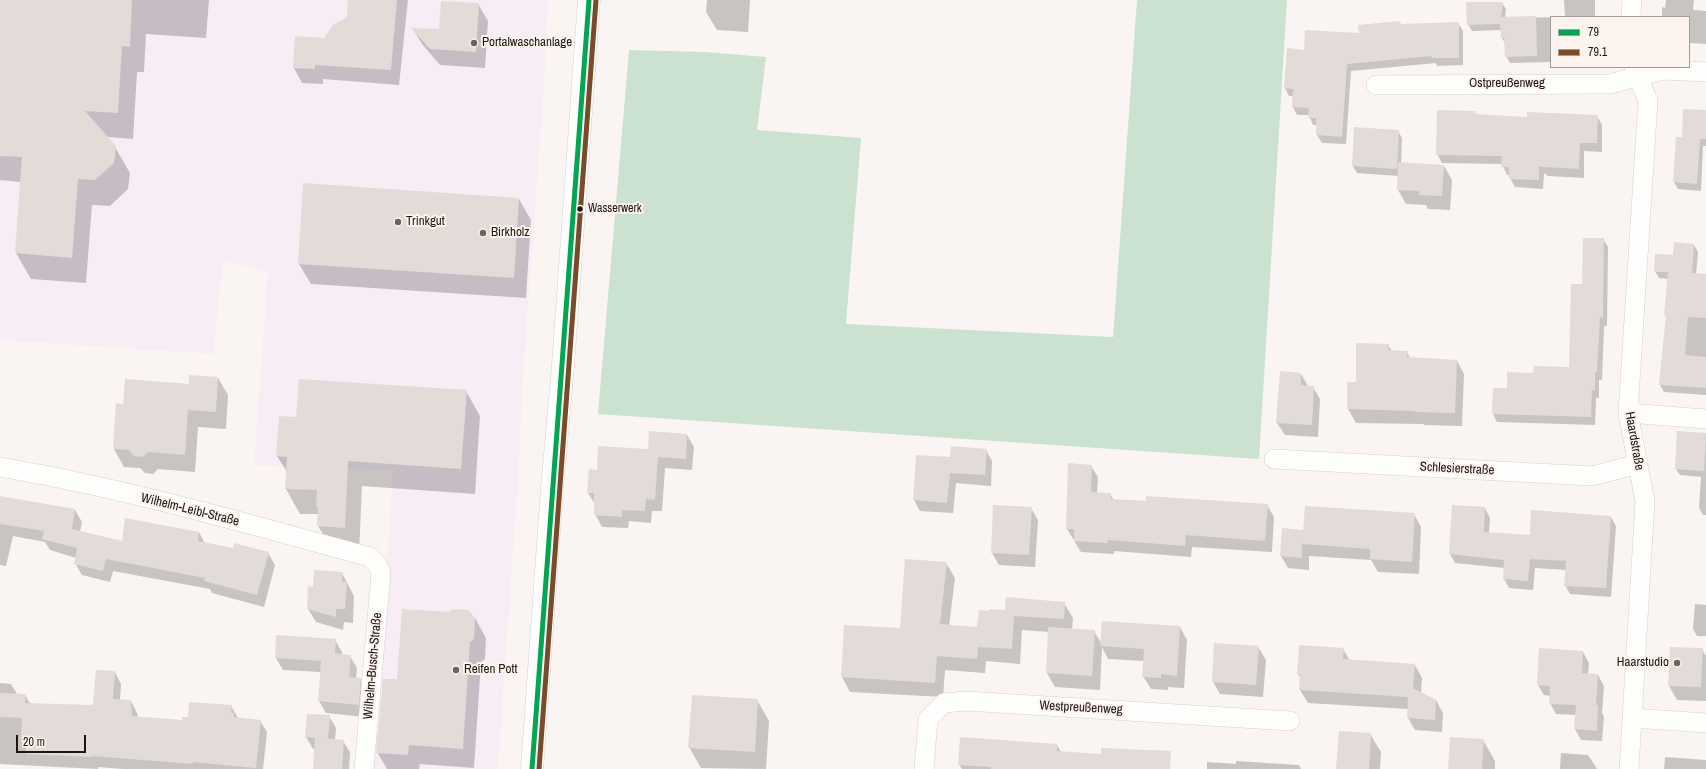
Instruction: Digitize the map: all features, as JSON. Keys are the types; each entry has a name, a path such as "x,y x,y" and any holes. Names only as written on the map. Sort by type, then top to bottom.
{"main road":[{"path":"532,769 589,0"}],"street":[{"path":"1630,16 1632,0"},
{"name":"Ostpreußenweg","path":"1376,85 1610,84 1636,72 1662,70 1706,72"},
{"name":"Haardstraße","path":"1629,769 1645,501 1628,413 1648,101 1636,72"},
{"path":"1628,413 1706,419"},
{"name":"Schlesierstraße","path":"1274,459 1592,476 1638,464"},
{"name":"Wilhelm-Leibl-Straße","path":"0,467 49,475 187,508 370,558 377,564"},
{"name":"Wilhelm-Busch-Straße","path":"364,769 381,573 377,564"},
{"name":"Westpreußenweg","path":"924,769 928,720 944,703 966,701 1290,720"},
{"path":"1633,718 1706,723"}],"shaded area":[{"path":"0,0 548,0 544,87 525,346 518,480 498,769 374,769 393,470 254,465 268,271 223,260 213,354 0,340"}],"green space":[{"path":"1137,0 1287,0 1259,459 598,414 629,50 705,52 766,57 757,130 861,138 846,324 1113,337"}],"building":[{"path":"0,0 132,0 130,47 122,46 118,113 85,111 116,146 114,163 95,180 78,179 72,258 15,253 22,157 0,156"},
{"path":"348,0 397,0 391,70 315,65 315,69 293,68 295,36 324,38 333,25 347,17"},
{"path":"441,1 479,3 476,52 430,49 411,28 439,29"},
{"path":"1466,2 1503,2 1501,17 1536,16 1537,56 1505,57 1504,38 1501,38 1500,24 1467,25"},
{"path":"1400,21 1401,24 1459,22 1459,58 1432,58 1431,56 1347,64 1342,137 1316,135 1316,118 1308,118 1309,108 1292,107 1293,89 1284,88 1287,48 1304,50 1305,30 1359,33 1358,25"},
{"path":"1683,109 1706,110 1706,139 1700,139 1697,184 1673,182 1676,137 1682,137"},
{"path":"1437,110 1475,111 1475,114 1527,117 1527,112 1598,115 1597,143 1580,143 1579,169 1539,166 1539,180 1509,179 1509,167 1501,167 1502,156 1436,155"},
{"path":"1354,127 1399,130 1397,169 1352,166"},
{"path":"1398,162 1444,165 1442,196 1419,195 1419,191 1397,190"},
{"path":"303,183 519,198 514,278 298,264"},
{"path":"1583,238 1604,238 1603,318 1600,317 1597,372 1595,372 1595,390 1592,390 1591,417 1492,414 1493,388 1507,388 1507,372 1533,373 1534,366 1569,367 1571,284 1582,284"},
{"path":"1674,242 1694,244 1692,273 1706,274 1706,318 1688,317 1685,355 1706,357 1706,388 1659,385 1666,315 1664,315 1668,272 1654,272 1655,254 1673,255"},
{"path":"1356,343 1389,344 1388,350 1408,351 1407,357 1457,360 1455,413 1347,409 1347,382 1356,382"},
{"path":"1280,371 1301,373 1301,385 1314,386 1312,425 1276,423"},
{"path":"189,375 218,377 216,412 188,410 185,455 148,452 143,457 134,456 129,450 113,449 116,403 123,404 125,379 189,384"},
{"path":"299,379 467,390 461,469 348,461 345,528 317,526 317,490 285,489 287,457 276,456 279,416 296,417"},
{"path":"649,431 687,434 686,459 658,457 655,500 646,499 645,511 622,510 622,517 594,515 594,493 587,493 589,469 597,470 598,446 648,449"},
{"path":"1677,431 1706,433 1704,471 1675,469"},
{"path":"951,446 987,449 985,475 950,473 947,503 913,500 916,455 950,457"},
{"path":"1068,463 1092,465 1091,492 1111,493 1111,499 1146,501 1146,496 1268,504 1265,541 1186,535 1185,546 1108,540 1107,543 1074,541 1074,529 1066,529"},
{"path":"0,496 75,509 72,529 122,541 125,518 199,532 198,541 233,548 234,543 269,552 257,595 204,581 205,578 106,559 103,571 74,564 77,548 42,539 44,531 0,524"},
{"path":"993,505 1032,507 1029,555 991,553"},
{"path":"1452,505 1485,507 1484,532 1530,535 1531,510 1611,516 1606,588 1564,586 1566,561 1530,559 1528,581 1503,579 1504,560 1449,554"},
{"path":"1305,506 1415,513 1412,562 1370,559 1370,549 1302,544"},
{"path":"1282,528 1303,530 1302,558 1280,556"},
{"path":"905,559 947,562 940,624 977,627 979,610 1005,610 1006,597 1065,602 1064,619 1014,616 1012,649 978,647 977,659 937,656 935,683 841,677 844,625 900,628"},
{"path":"314,570 343,572 342,582 347,582 345,609 336,609 336,617 307,609 308,586 313,587"},
{"path":"402,609 449,612 453,609 468,610 475,618 474,639 470,642 463,749 409,745 408,755 376,753 383,679 397,679"},
{"path":"1102,621 1180,626 1177,676 1161,674 1161,678 1142,677 1144,649 1100,646"},
{"path":"1048,627 1095,630 1092,676 1046,673"},
{"path":"276,635 336,639 335,653 351,655 349,677 361,678 359,705 318,701 321,661 275,658"},
{"path":"1214,643 1259,646 1256,685 1212,682"},
{"path":"1299,645 1344,648 1343,659 1415,664 1413,688 1436,700 1435,720 1407,718 1408,697 1299,690 1300,674 1297,674"},
{"path":"1670,647 1703,648 1701,687 1668,686"},
{"path":"1539,648 1583,651 1582,673 1598,674 1596,705 1598,705 1597,731 1574,729 1576,705 1549,704 1550,686 1537,685"},
{"path":"96,670 115,671 113,699 131,700 132,716 182,720 182,717 188,717 189,702 232,705 231,713 234,713 234,717 261,720 256,768 193,762 193,764 92,756 26,754 26,743 21,743 22,718 0,717 0,693 26,694 25,703 93,705"},
{"path":"692,695 758,699 755,752 688,748"},
{"path":"307,714 330,715 328,739 344,740 342,769 313,769 315,738 305,737"},
{"path":"1339,731 1371,733 1369,769 1336,769"},
{"path":"960,737 1057,744 1057,751 1101,754 1101,748 1171,751 1170,769 991,769 991,767 958,765"},
{"path":"1450,737 1484,739 1482,769 1448,769"}],"transit line":[{"name":"79","path":"532,769 589,0"},
{"name":"79.1","path":"539,769 596,0"}],"place":[{"name":"Portalwaschanlage","path":"474,43"},
{"name":"Wasserwerk","path":"580,209"},
{"name":"Trinkgut","path":"398,222"},
{"name":"Birkholz","path":"483,233"},
{"name":"Haarstudio","path":"1677,663"},
{"name":"Reifen Pott","path":"456,670"}]}
